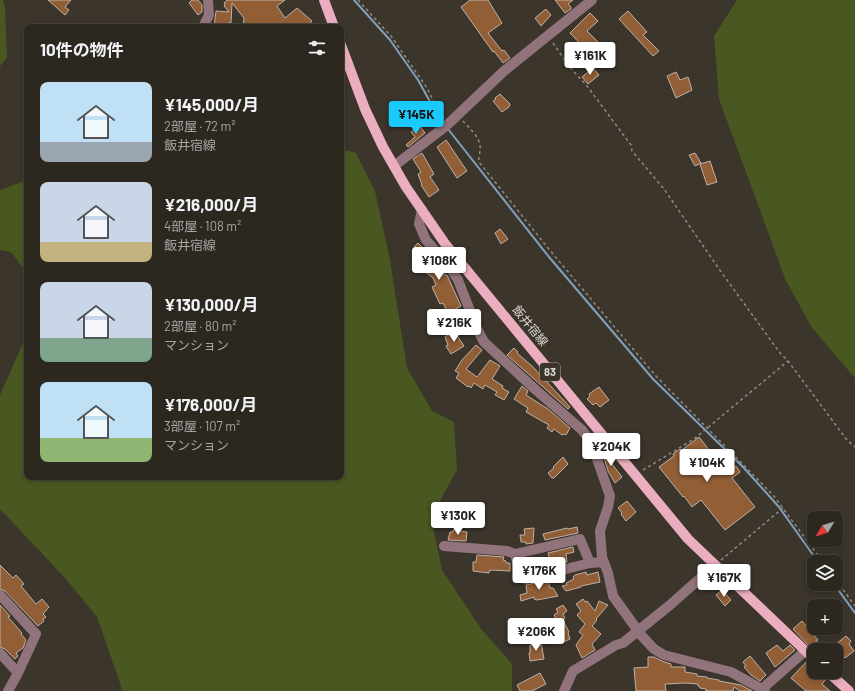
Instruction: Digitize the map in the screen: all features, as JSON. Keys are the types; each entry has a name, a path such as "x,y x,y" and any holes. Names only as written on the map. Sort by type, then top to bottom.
{"main road":[{"path":"324,0 333,24"},
{"name":"飯井宿線","path":"344,53 365,109 394,166 406,187 446,244 688,539 805,650"},
{"path":"835,679 848,691"}],"street":[{"path":"204,24 209,15 208,0"},
{"path":"394,166 449,124 504,71 592,0"},
{"path":"422,210 419,224 426,240 451,269 458,280 478,331 484,342 582,430 591,442 610,496 600,531 601,550 613,596 654,649 664,655 731,672 763,690 805,650"},
{"path":"444,546 507,551 515,554 580,539 590,563"},
{"path":"515,554 520,576 526,579 590,563 604,562"},
{"path":"564,691 573,671 623,643 670,605 715,565"},
{"path":"0,595 36,634 8,691"},
{"path":"0,653 18,673"}],"path":[{"path":"358,0 391,36 427,88 439,112 449,124"},
{"path":"547,35 568,65 588,86 631,145 632,151 664,188 719,269 780,353 788,361 847,440 855,447"},
{"path":"458,115 478,138 480,146 478,157 479,162 548,248 655,375 773,495 818,555"},
{"path":"634,475 694,439 788,361"},
{"path":"715,565 783,508"},
{"path":"843,590 855,606"}],"green space":[{"path":"0,0 3,0 5,7 7,58 0,66"},
{"path":"737,0 855,0 855,378 812,328 786,281 719,99 714,36"},
{"path":"344,150 356,153 375,191 390,260 407,368 432,411 454,422 457,470 431,517 442,570 482,630 512,664 512,691 122,691 97,617 66,579 0,509 0,395 24,341 24,480 344,480"},
{"path":"24,181 24,269 11,252 0,250 0,190"}],"building":[{"path":"48,0 71,0 65,7 69,10 65,15"},
{"path":"192,0 198,0 202,5 202,12 198,15 189,3"},
{"path":"227,0 285,0 277,6 285,18 297,8 312,21 310,24 243,24 244,18 232,3 231,23 214,24 216,11 229,12 224,6 224,3"},
{"path":"470,0 488,0 502,23 488,33 502,51 504,50 510,58 503,63 494,51 493,52 461,7"},
{"path":"555,0 573,0 568,4 571,9 565,13"},
{"path":"546,9 551,15 541,26 535,18"},
{"path":"628,11 647,32 643,35 659,51 653,56 619,19"},
{"path":"590,13 598,21 587,31 598,42 588,52 570,33"},
{"path":"593,68 599,75 588,84 582,77"},
{"path":"676,72 680,80 688,77 692,90 676,98 667,76"},
{"path":"500,94 510,104 509,107 502,112 493,101"},
{"path":"420,126 425,133 408,147 406,145 415,137 411,132"},
{"path":"446,140 467,171 457,178 437,147"},
{"path":"422,153 434,174 430,177 439,190 429,197 421,185 418,174 421,172 413,159"},
{"path":"695,153 701,163 695,166 689,155"},
{"path":"710,161 717,182 707,185 700,164"},
{"path":"500,229 508,239 501,244 495,233"},
{"path":"418,243 437,262 441,273 443,272 447,275 461,306 448,313 443,303 440,304 432,287 436,285 433,278 423,270 426,266 418,258 420,256 415,252 417,250 414,247"},
{"path":"451,333 453,336 456,334 464,346 451,354 446,346 448,345 445,337"},
{"path":"476,345 482,350 466,369 477,377 490,360 500,366 492,379 509,392 504,400 495,395 497,392 485,385 483,389 474,383 471,388 456,378 459,373 455,371 462,360"},
{"path":"514,348 518,352 517,353 533,367 570,407 568,409 507,355"},
{"path":"522,386 528,391 526,395 548,409 570,428 566,435 562,435 554,429 552,432 547,428 549,425 526,412 528,408 514,399"},
{"path":"599,387 609,400 600,407 596,403 593,405 587,399 590,396 589,394"},
{"path":"699,437 727,473 736,466 740,472 732,478 755,507 725,530 701,500 692,507 659,467 674,456 673,454 680,449 682,450"},
{"path":"606,450 612,460 609,460 622,477 615,483 608,471 602,451"},
{"path":"563,457 568,464 554,478 552,478 548,473"},
{"path":"627,501 636,512 626,521 618,508"},
{"path":"577,527 578,533 545,540 543,534 567,528"},
{"path":"534,528 533,543 526,544 526,542 521,542 520,535 525,535 524,529"},
{"path":"453,530 467,532 466,541 448,540 450,532 453,532"},
{"path":"573,547 574,552 566,554 567,562 554,565 553,561 550,561 548,553"},
{"path":"477,555 504,557 503,560 506,561 506,563 510,563 510,571 490,570 489,573 473,571 473,562 476,562"},
{"path":"0,565 13,578 16,575 24,584 21,586 36,604 42,599 49,607 43,614 46,617 43,619 44,621 38,626 5,591 0,589"},
{"path":"586,572 587,575 598,572 600,582 566,591 562,586 567,585 566,583 574,579 573,577 575,575"},
{"path":"548,580 550,588 553,588 558,596 537,600 534,599 534,597 521,601 520,595 527,593 526,585"},
{"path":"722,590 731,600 725,606 716,595"},
{"path":"583,599 585,602 587,601 595,611 599,601 608,605 592,626 601,634 592,644 595,650 582,658 576,645 583,635 579,632 585,624 577,615 581,611 576,604"},
{"path":"0,605 10,616 8,617 26,640 23,648 16,653 18,656 15,659 5,649 0,647"},
{"path":"563,605 567,611 563,614 565,618 563,620 569,632 570,639 559,644 555,644 549,630 554,628 552,624 555,623 554,620 556,619 554,615 558,612 556,609"},
{"path":"802,621 807,627 807,635 814,635 818,640 815,643 807,644 793,629"},
{"path":"846,636 851,641 849,644 854,651 845,658 843,655 843,643 837,643"},
{"path":"541,642 544,659 530,661 530,645"},
{"path":"777,645 783,651 790,645 795,650 775,667 766,653"},
{"path":"750,656 766,675 760,681 751,675 744,667 746,666 743,662"},
{"path":"648,657 654,657 671,664 671,667 685,667 685,672 697,674 697,676 741,685 752,691 740,691 734,687 733,691 706,691 706,689 700,688 698,684 685,683 665,684 666,691 636,691 634,668 648,667"},
{"path":"807,661 807,679 826,679 822,684 830,691 806,691 791,678"},
{"path":"540,673 546,684 532,691 520,691 517,685"}],"waterway":[{"path":"354,0 390,40 418,80 444,123"},
{"path":"448,129 549,257 653,379 744,468 779,507 813,555"},
{"path":"839,591 855,613"}]}
